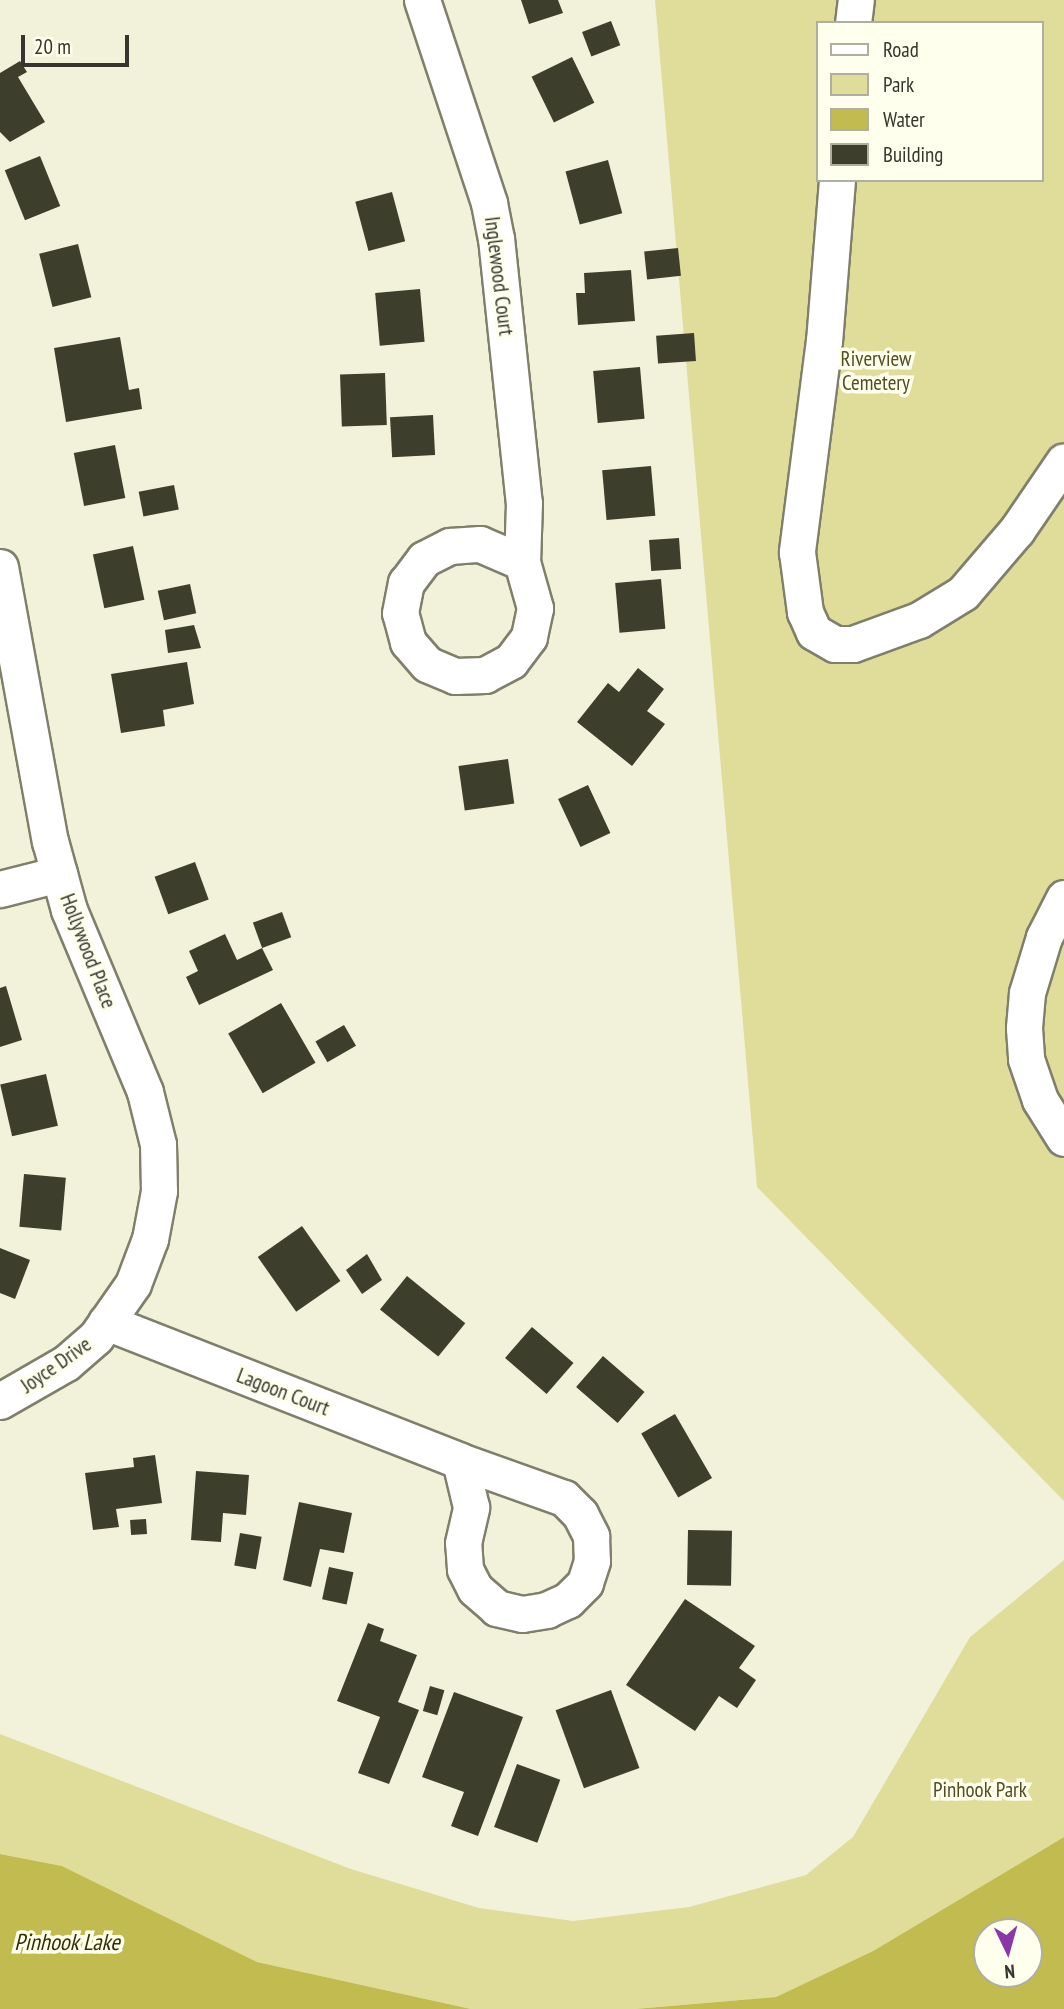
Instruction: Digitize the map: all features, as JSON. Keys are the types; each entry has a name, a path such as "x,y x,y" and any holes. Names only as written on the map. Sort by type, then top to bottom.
{"street":[{"name":"Inglewood Court","path":"422,0 489,203 496,238 524,503 522,562"},
{"path":"853,21 856,0"},
{"path":"837,182 824,340 797,552 805,612 814,632 835,643 853,644 919,620 963,593 1017,530 1064,461"},
{"name":"Hollywood Place","path":"0,567 34,762 69,910 145,1092 158,1144 159,1191 150,1239 133,1284 106,1322"},
{"path":"0,889 60,874"},
{"path":"1064,898 1044,937 1027,993 1024,1028 1026,1059 1040,1100 1064,1138"},
{"name":"Joyce Drive","path":"0,1401 66,1363 106,1322"},
{"name":"Lagoon Court","path":"106,1322 460,1461 564,1498 580,1514 590,1536 592,1561 585,1583 568,1600 547,1610 522,1614 482,1598 465,1569 463,1543 471,1507 460,1461"}],"green space":[{"name":"Riverview Cemetery","path":"655,0 1064,0 1064,1501 757,1187"},
{"name":"Pinhook Park","path":"1064,1560 1064,1837 873,1951 776,1997 635,2009 471,2009 257,1962 62,1866 0,1854 0,1734 351,1869 479,1908 573,1921 689,1907 806,1875 853,1837 970,1637"}],"water":[{"path":"1064,1837 1064,2009 635,2009 776,1997 873,1951"},
{"name":"Pinhook Lake","path":"0,1854 62,1866 257,1962 471,2009 0,2009"}],"building":[{"path":"521,0 558,0 563,13 529,24"},
{"path":"611,21 620,45 591,56 582,32"},
{"path":"572,57 594,103 554,123 532,77"},
{"path":"20,61 27,72 18,77 45,122 10,142 0,132 0,73"},
{"path":"40,156 60,206 25,220 5,170"},
{"path":"608,160 622,213 580,225 565,171"},
{"path":"392,192 405,241 368,251 355,202"},
{"path":"78,244 91,297 52,307 39,254"},
{"path":"678,248 681,276 647,279 644,252"},
{"path":"631,270 635,321 578,325 576,293 585,293 584,273"},
{"path":"420,289 425,342 380,346 375,293"},
{"path":"694,333 696,361 658,364 656,336"},
{"path":"120,337 129,390 139,388 142,409 66,422 54,348"},
{"path":"640,367 645,419 598,423 593,371"},
{"path":"385,373 387,425 342,427 340,375"},
{"path":"433,415 435,455 392,457 390,417"},
{"path":"115,445 125,498 84,506 74,453"},
{"path":"651,466 655,516 607,520 602,470"},
{"path":"174,485 179,510 143,516 139,492"},
{"path":"679,538 681,569 651,571 649,540"},
{"path":"133,546 144,600 104,608 93,555"},
{"path":"661,579 665,629 620,633 615,583"},
{"path":"190,584 196,613 164,620 158,591"},
{"path":"194,625 201,648 168,653 165,630"},
{"path":"187,662 194,704 163,710 165,726 121,733 111,674"},
{"path":"638,668 664,689 647,711 665,724 632,766 577,722 608,683 619,692"},
{"path":"508,759 514,804 465,811 458,766"},
{"path":"588,785 610,833 580,847 558,799"},
{"path":"195,862 209,900 168,914 155,877"},
{"path":"282,912 291,937 262,948 253,923"},
{"path":"225,934 237,960 262,948 273,970 199,1005 186,977 198,971 189,951"},
{"path":"6,986 22,1040 0,1047 0,988"},
{"path":"281,1003 316,1063 263,1093 228,1034"},
{"path":"344,1025 356,1046 327,1062 315,1042"},
{"path":"46,1074 58,1126 12,1136 0,1085"},
{"path":"24,1174 66,1178 61,1230 19,1227"},
{"path":"302,1226 340,1281 296,1312 258,1257"},
{"path":"0,1248 30,1260 15,1299 0,1293"},
{"path":"367,1254 382,1280 362,1294 346,1270"},
{"path":"407,1276 465,1323 438,1357 380,1309"},
{"path":"532,1327 574,1363 547,1394 505,1358"},
{"path":"603,1356 645,1392 618,1423 576,1387"},
{"path":"675,1414 712,1478 678,1498 641,1434"},
{"path":"155,1455 162,1503 116,1509 119,1527 93,1530 85,1473 134,1467 133,1458"},
{"path":"196,1471 249,1475 246,1515 223,1513 221,1542 191,1540"},
{"path":"299,1502 352,1513 344,1553 320,1549 311,1587 283,1580"},
{"path":"146,1519 147,1534 131,1535 130,1520"},
{"path":"688,1530 732,1531 731,1586 687,1585"},
{"path":"240,1533 262,1537 256,1569 234,1565"},
{"path":"329,1567 353,1572 347,1604 322,1599"},
{"path":"685,1599 755,1646 739,1668 756,1680 737,1708 719,1696 695,1731 626,1685"},
{"path":"368,1623 384,1629 380,1641 417,1655 398,1702 419,1710 389,1784 358,1773 380,1717 337,1701"},
{"path":"430,1686 444,1690 437,1715 423,1711"},
{"path":"611,1690 639,1768 584,1788 556,1710"},
{"path":"454,1692 523,1717 478,1836 451,1826 464,1792 422,1777"},
{"path":"517,1764 560,1780 537,1843 494,1827"}]}
